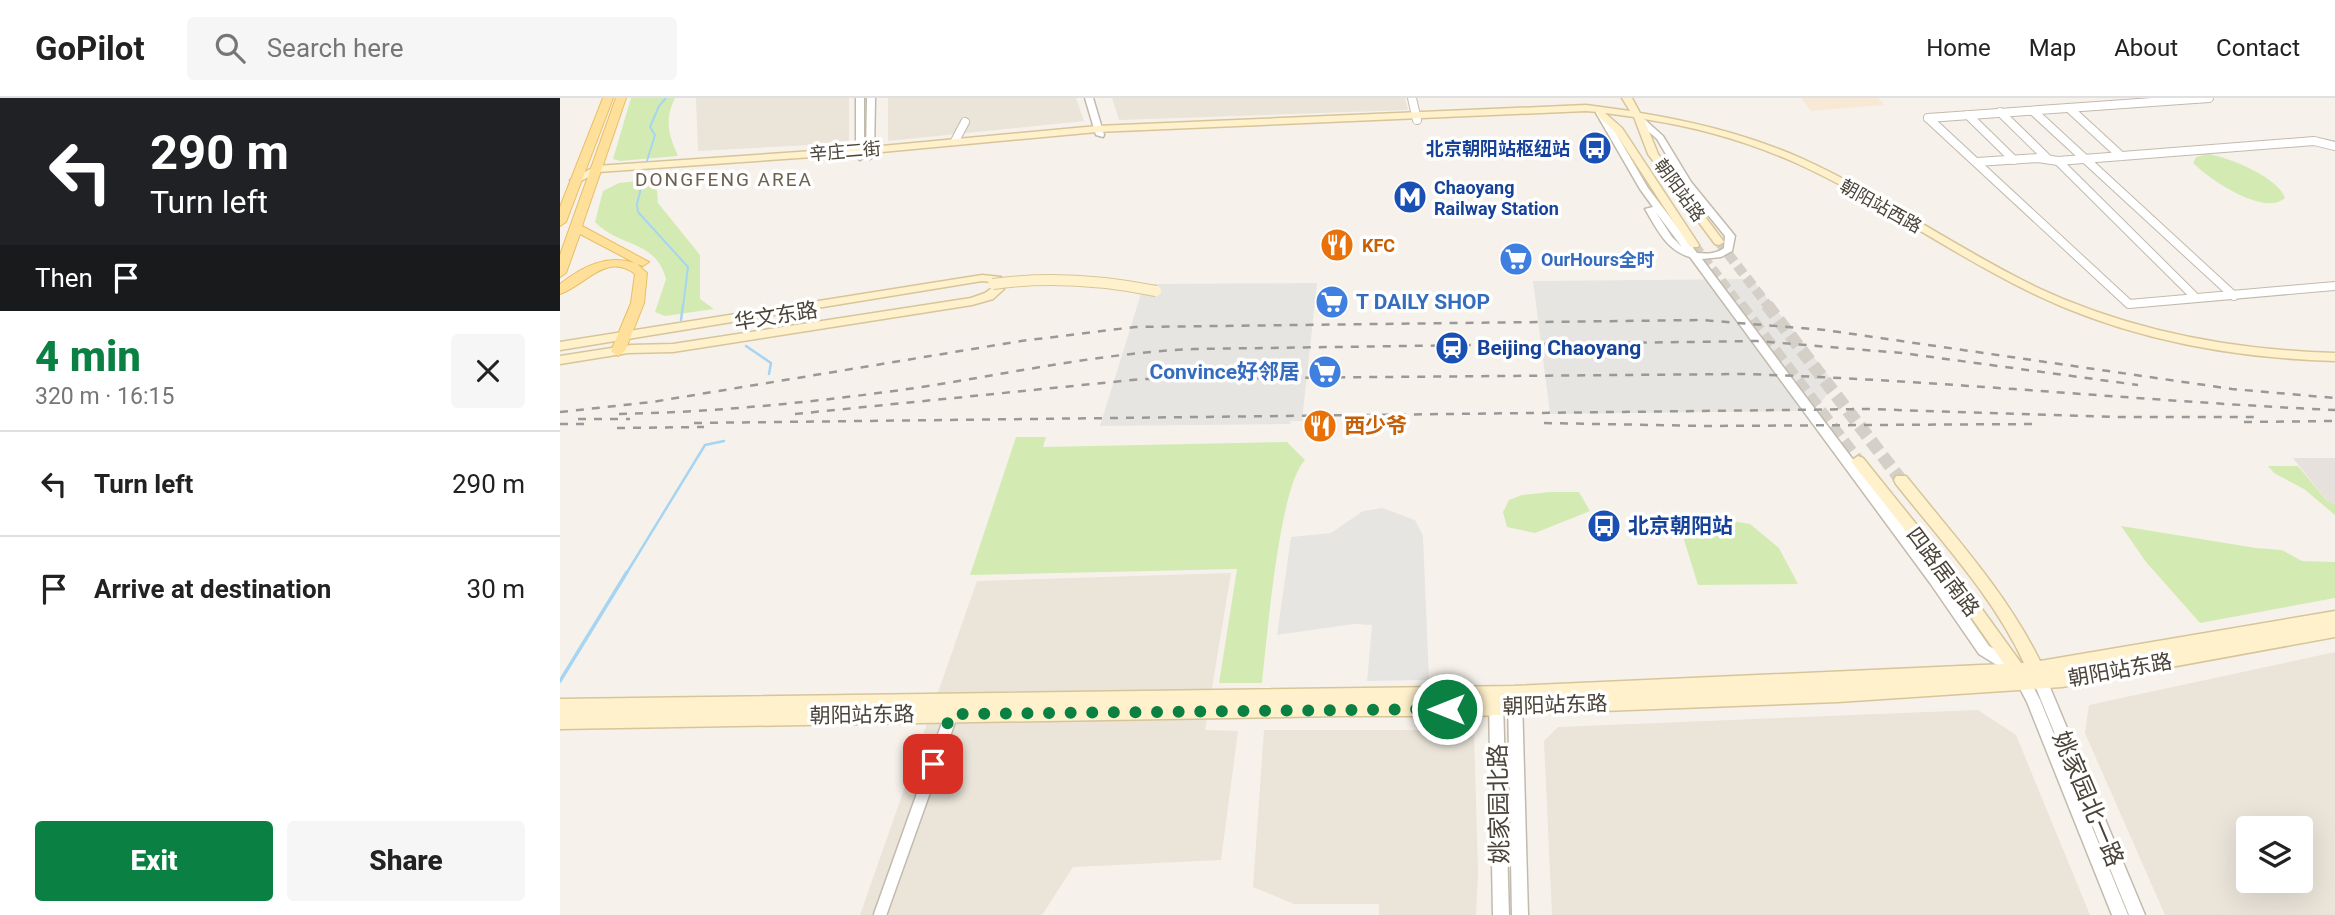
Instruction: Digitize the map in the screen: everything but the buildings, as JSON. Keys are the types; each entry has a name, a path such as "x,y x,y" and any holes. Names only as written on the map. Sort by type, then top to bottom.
{"main road":[{"path":"560,222 608,98"},
{"path":"560,273 621,98"},
{"path":"1596,98 1599,112 1619,131 1694,246"},
{"name":"朝阳站路","path":"1627,98 1653,154 1719,242"},
{"name":"朝阳站西路","path":"1417,117 1599,112 1697,129 1773,149 1996,272 2074,308 2162,335 2225,348 2335,357"},
{"name":"辛庄二街","path":"865,153 956,141 1417,117"},
{"name":"朝阳站西路","path":"1697,129 1796,165 2031,295 2102,323 2228,356 2335,364"},
{"name":"辛庄二街","path":"575,180 595,172 865,153 1099,132"},
{"path":"575,227 645,263 651,276 650,286 629,335"},
{"path":"560,290 582,272 596,266 613,263 635,267 641,273 642,282 624,351 673,348 972,301 989,296 998,289 997,279 982,278 865,295 629,335"},
{"path":"991,287 1053,284 1151,294"},
{"name":"华文东路","path":"560,346 991,287"},
{"name":"华文东路","path":"560,360 991,287"},
{"name":"四路居南路","path":"1858,461 2030,677"},
{"name":"四路居南路","path":"1901,480 1981,582 2027,649 2030,677"},
{"name":"朝阳站东路","path":"2030,677 2335,617"},
{"name":"朝阳站东路","path":"560,706 953,707 1838,695 2030,677 2335,630"},
{"name":"朝阳站东路","path":"560,721 953,707"}],"street":[{"path":"860,98 865,153"},
{"path":"865,153 871,98"},
{"path":"1089,98 1099,132"},
{"path":"1412,98 1417,117"},
{"path":"2209,98 1928,118 2129,304 2335,286"},
{"path":"2070,108 2121,156"},
{"path":"2033,111 2234,296"},
{"path":"1599,112 1644,189 1935,579 1984,650 2030,677"},
{"path":"2000,112 2196,298"},
{"path":"1968,115 2014,160"},
{"path":"1623,168 1676,247 1695,255 1711,257 1721,256 1730,249 1730,236 1687,183 1660,138 1638,117"},
{"path":"956,141 965,122"},
{"path":"1977,162 2087,159 2314,141 2335,146"},
{"name":"姚家园北一路","path":"2030,677 2120,915"},
{"name":"姚家园北一路","path":"2030,677 2046,699 2137,915"},
{"name":"姚家园北路","path":"1496,700 1501,915"},
{"name":"姚家园北路","path":"1515,700 1520,915"},
{"path":"880,915 953,707"}],"shaded area":[{"path":"696,98 849,98 849,143 698,151"},
{"path":"888,98 1076,98 1084,121 888,141"},
{"path":"1112,98 1405,98 1408,110 1119,120"},
{"path":"1801,98 1878,98 1885,105 1811,111"},
{"path":"1752,279 1828,375 1830,390 1821,403 1797,411 1550,414 1533,281"},
{"path":"1317,283 1302,421 1291,421 1290,424 1100,426 1144,284"},
{"path":"2293,458 2335,458 2335,504 2328,502"},
{"path":"1382,508 1415,520 1423,536 1429,680 1367,681 1372,625 1354,624 1277,635 1291,537 1331,533 1363,511"},
{"path":"1231,573 1205,730 1238,731 1221,860 1073,867 1042,915 860,915 977,581"},
{"path":"2335,652 2335,915 2165,915 2085,733 2089,705"},
{"path":"1978,710 2016,735 2090,915 1552,915 1544,741 1558,727"},
{"path":"1264,730 1474,730 1478,874 1476,915 1379,915 1379,904 1294,904 1253,887"}],"green space":[{"path":"631,98 675,98 669,127 678,156 620,161 613,159"},
{"path":"2207,154 2227,159 2263,176 2281,190 2285,198 2276,203 2264,203 2237,194 2193,163 2196,157"},
{"path":"656,179 658,203 700,255 700,299 714,309 665,316 655,312 666,279 661,266 645,250 615,236 595,222 603,191 619,183"},
{"path":"1016,437 1046,437 1043,447 1287,442 1305,460 1296,475 1281,530 1262,683 1219,683 1237,569 970,575"},
{"path":"2268,466 2298,466 2328,502 2335,504 2335,515 2304,489 2274,473"},
{"path":"1579,492 1590,511 1535,533 1507,527 1503,512 1509,500 1522,495"},
{"path":"1707,517 1750,524 1779,548 1798,584 1698,585 1681,530"},
{"path":"2121,526 2282,550 2302,561 2335,562 2335,598 2200,623 2146,562"}],"waterway":[{"path":"646,164 655,135 650,127 659,106 666,98"},
{"path":"643,180 637,204 638,212 688,267 683,307"},
{"path":"681,320 683,305"},
{"path":"746,346 771,363 769,374"},
{"path":"626,574 705,445 724,441"},
{"path":"560,681 627,572"}],"tunnel":[{"path":"1719,242 1769,307"},
{"path":"1694,245 1741,307"},
{"path":"1740,305 1858,461"},
{"path":"1767,305 1901,480"}],"railway":[{"path":"560,412 652,402 1021,341 1135,327 1702,320 1825,330 2232,389 2335,398"},
{"path":"619,414 730,409 841,398 1089,359 1194,349 1757,341 1902,353 2138,385"},
{"path":"795,414 1142,379 1743,374 2335,410"},
{"path":"694,423 1867,409 2115,417 2255,417"},
{"path":"578,419 630,419"},
{"path":"2244,422 2335,421"},
{"path":"1544,423 1707,426 2038,424"},
{"path":"560,424 589,424"},
{"path":"617,428 704,427"}],"place":[{"name":"北京朝阳站枢纽站","path":"1595,148"},
{"name":"Chaoyang Railway Station","path":"1410,197"},
{"name":"KFC","path":"1337,245"},
{"name":"OurHours全时","path":"1516,259"},
{"name":"T DAILY SHOP","path":"1332,302"},
{"name":"Beijing Chaoyang","path":"1452,348"},
{"name":"Convince好邻居","path":"1325,372"},
{"name":"西少爷","path":"1320,426"},
{"name":"北京朝阳站","path":"1604,526"}],"district":[{"name":"DONGFENG AREA","path":"724,179"}],"route":[{"path":"933,764 951,714 1447,709"}]}
